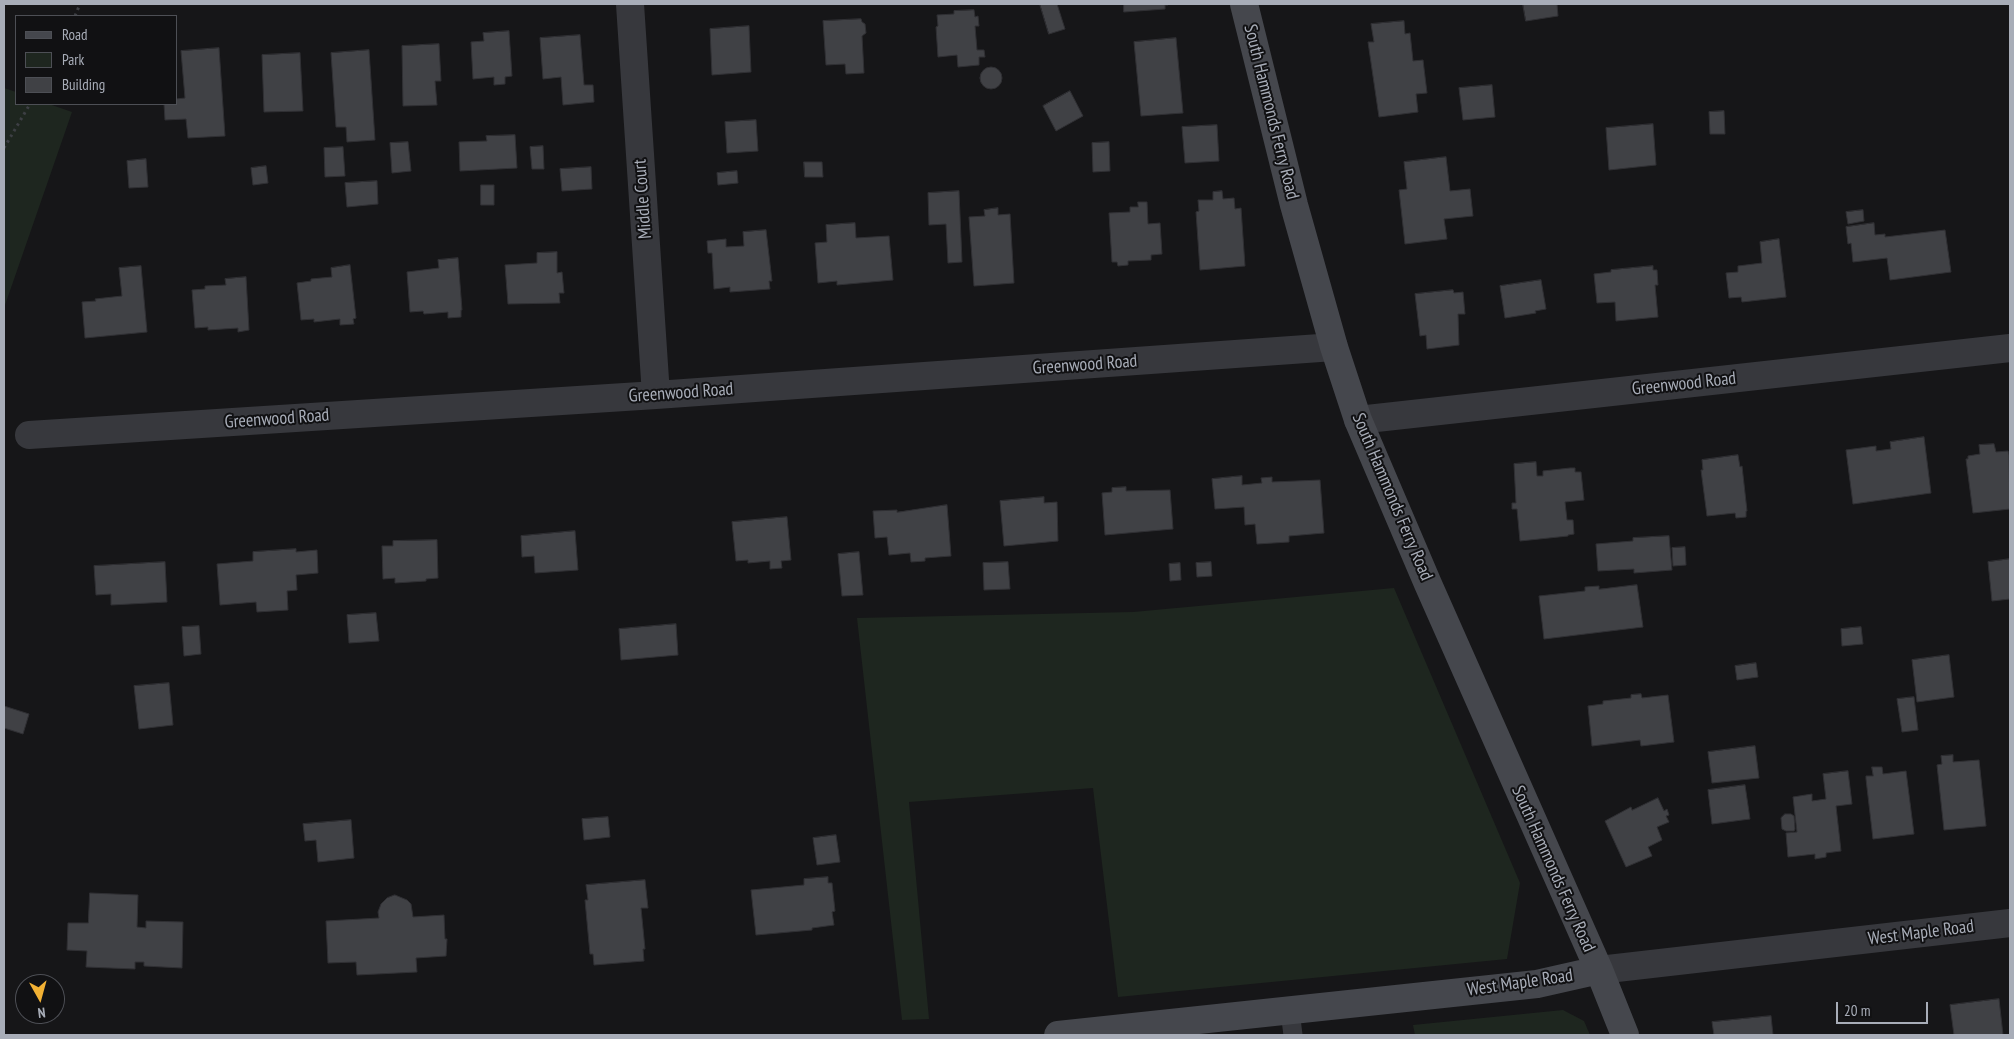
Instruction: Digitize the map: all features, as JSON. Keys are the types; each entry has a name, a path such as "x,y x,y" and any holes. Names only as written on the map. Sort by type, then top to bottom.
{"street":[{"name":"Middle Court","path":"630,4 656,395"},
{"name":"South Hammonds Ferry Road","path":"1244,4 1294,205 1334,347 1358,420 1428,584 1599,970 1625,1035"},
{"name":"Greenwood Road","path":"29,434 656,395 1334,347"},
{"name":"Greenwood Road","path":"1358,420 2010,348"},
{"name":"West Maple Road","path":"1058,1035 1292,1023 1537,984 1599,970 2010,922"}],"path":[{"path":"4,148 29,105"}],"green space":[{"path":"4,88 15,92 15,105 52,105 72,112 4,308"},
{"path":"1394,588 1520,883 1507,959 1118,997 1093,788 909,802 929,1019 902,1020 857,618 1133,612"},
{"path":"1563,1010 1584,1021 1590,1035 1415,1035 1413,1025"}],"building":[{"path":"1040,4 1057,4 1065,29 1049,34"},
{"path":"1124,4 1168,5 1165,5 1165,9 1124,12"},
{"path":"1523,4 1557,4 1558,16 1526,21"},
{"path":"974,10 975,17 978,16 979,26 975,26 977,50 984,50 985,57 979,57 979,65 958,67 957,55 938,57 937,15 954,14 954,11"},
{"path":"861,19 865,24 866,33 862,36 864,73 846,74 845,64 826,65 823,21"},
{"path":"1404,21 1405,34 1410,33 1413,61 1423,60 1427,93 1416,94 1418,112 1379,117 1368,42 1374,42 1371,24"},
{"path":"749,26 751,72 712,75 710,29"},
{"path":"509,31 512,76 505,77 505,84 494,85 494,77 473,79 471,42 484,41 483,33"},
{"path":"580,35 584,85 593,85 594,102 563,105 561,77 543,79 540,38"},
{"path":"1176,38 1183,113 1141,116 1134,42"},
{"path":"439,44 441,81 435,81 437,105 403,106 402,46"},
{"path":"219,48 225,136 188,138 186,119 165,120 164,105 178,105 178,99 185,98 181,51"},
{"path":"369,50 375,140 347,142 346,127 336,127 331,53"},
{"path":"300,53 303,111 264,112 262,55"},
{"path":"991,67 999,70 1002,78 999,86 991,89 983,86 980,78 983,70"},
{"path":"1492,85 1495,117 1463,120 1459,88"},
{"path":"1070,91 1083,116 1056,131 1043,106"},
{"path":"1724,111 1725,134 1710,134 1709,112"},
{"path":"756,120 758,151 727,153 725,122"},
{"path":"1653,124 1656,165 1609,170 1606,128"},
{"path":"1217,125 1219,161 1185,163 1182,127"},
{"path":"515,135 517,168 460,171 459,142 487,141 486,136"},
{"path":"408,142 411,171 392,173 390,143"},
{"path":"1109,142 1110,171 1093,172 1092,143"},
{"path":"543,146 544,169 532,169 530,147"},
{"path":"343,147 345,176 325,177 324,148"},
{"path":"1446,157 1450,191 1470,189 1473,216 1444,219 1447,239 1405,244 1399,190 1407,189 1404,162"},
{"path":"146,159 148,187 129,188 127,161"},
{"path":"804,162 822,162 823,177 805,177"},
{"path":"266,166 268,183 253,185 251,168"},
{"path":"591,167 592,189 562,191 560,169"},
{"path":"737,171 738,183 718,185 717,173"},
{"path":"377,181 378,204 347,207 345,183"},
{"path":"481,185 494,185 494,205 481,205"},
{"path":"959,191 962,262 948,263 946,224 929,225 928,193"},
{"path":"1222,191 1223,199 1234,198 1235,209 1241,208 1245,266 1200,270 1196,212 1199,211 1198,200 1213,200 1213,192"},
{"path":"1138,202 1147,202 1148,224 1160,223 1162,254 1151,255 1151,260 1128,261 1128,265 1118,266 1117,262 1112,262 1109,213 1130,212 1130,207 1138,207"},
{"path":"998,208 998,215 1010,214 1014,283 974,286 969,217 985,216 984,210"},
{"path":"1863,210 1864,221 1848,224 1846,212"},
{"path":"855,223 856,238 889,236 893,280 837,285 837,281 818,283 815,243 827,242 826,225"},
{"path":"1874,223 1875,235 1885,234 1885,237 1945,230 1951,272 1890,280 1887,258 1853,262 1851,243 1848,244 1846,227"},
{"path":"766,230 772,281 769,281 770,289 730,292 730,287 714,289 712,253 708,253 707,241 726,239 726,247 744,246 743,232"},
{"path":"1779,239 1786,297 1742,302 1741,297 1729,298 1726,273 1738,272 1738,266 1762,263 1760,242"},
{"path":"557,252 557,273 562,272 564,293 559,293 560,303 508,304 505,265 537,263 537,253"},
{"path":"458,258 461,317 448,318 448,312 424,314 423,311 410,312 407,272 439,268 438,260"},
{"path":"350,265 356,318 353,319 354,324 340,325 340,319 314,322 314,319 301,320 297,283 311,281 311,279 332,277 331,268"},
{"path":"141,266 147,332 85,338 82,302 122,296 119,268"},
{"path":"1653,266 1653,270 1657,270 1658,285 1655,285 1658,317 1616,321 1615,302 1597,303 1594,274 1611,272 1611,270"},
{"path":"246,277 249,330 238,332 238,328 208,330 208,327 195,328 192,290 205,289 205,286 226,285 225,279"},
{"path":"1541,280 1546,309 1535,311 1536,313 1505,318 1500,286"},
{"path":"1453,290 1454,293 1463,292 1465,314 1458,314 1459,345 1427,349 1426,335 1420,336 1415,294"},
{"path":"1924,437 1931,493 1853,504 1846,450 1876,446 1876,451 1891,449 1890,442"},
{"path":"1994,444 1996,452 2008,451 2009,455 2010,509 1973,513 1966,459 1968,459 1968,456 1980,454 1979,445"},
{"path":"1738,455 1740,467 1742,466 1746,517 1736,518 1735,513 1707,516 1701,470 1703,470 1702,460"},
{"path":"1536,462 1537,476 1543,476 1543,471 1570,468 1575,468 1575,472 1581,472 1584,500 1565,502 1567,520 1573,520 1574,534 1520,541 1517,509 1512,509 1512,503 1516,503 1514,464"},
{"path":"1242,476 1242,485 1262,483 1261,478 1272,477 1272,482 1320,480 1324,533 1289,536 1289,542 1257,544 1255,524 1245,525 1244,507 1215,509 1212,479"},
{"path":"1126,487 1126,491 1170,490 1173,529 1105,535 1102,493 1112,492 1112,488"},
{"path":"1044,497 1044,503 1057,502 1058,541 1004,546 1000,501"},
{"path":"947,505 951,556 925,558 925,561 911,562 910,553 889,555 887,537 875,538 873,511 897,510 897,512"},
{"path":"787,517 791,560 781,561 782,568 770,569 770,561 748,563 748,560 736,561 732,522"},
{"path":"575,531 578,570 535,573 534,556 522,557 521,536"},
{"path":"1669,536 1672,570 1634,573 1634,569 1598,571 1596,544 1633,541 1633,538"},
{"path":"437,540 438,578 426,579 426,581 395,583 395,578 383,579 382,546 393,546 393,541"},
{"path":"1685,547 1686,565 1673,566 1672,548"},
{"path":"296,549 296,552 317,550 318,573 296,575 297,590 287,591 288,610 257,612 256,602 220,605 217,564 253,561 253,552"},
{"path":"859,552 863,595 842,596 838,554"},
{"path":"2010,559 2010,599 1992,601 1988,562"},
{"path":"165,562 167,602 111,605 111,594 96,595 94,566"},
{"path":"1008,562 1010,589 984,590 983,563"},
{"path":"1211,562 1212,576 1197,577 1196,563"},
{"path":"1180,563 1181,580 1170,581 1169,564"},
{"path":"1637,585 1643,627 1544,639 1539,596 1585,591 1585,587 1599,586 1599,589"},
{"path":"376,613 379,641 349,643 347,615"},
{"path":"676,624 678,655 621,660 619,629"},
{"path":"199,626 201,654 184,656 182,627"},
{"path":"1861,627 1863,644 1842,646 1841,629"},
{"path":"1949,655 1954,697 1917,702 1912,660"},
{"path":"1756,663 1758,677 1737,680 1735,666"},
{"path":"169,683 173,725 139,729 134,686"},
{"path":"1641,694 1642,698 1668,695 1674,742 1641,746 1640,740 1592,746 1588,706 1603,704 1603,701 1631,698 1631,695"},
{"path":"1914,697 1918,730 1902,732 1897,699"},
{"path":"4,706 29,714 23,734 4,728"},
{"path":"1755,746 1759,778 1712,783 1708,752"},
{"path":"1953,755 1953,762 1979,760 1986,826 1944,830 1937,765 1942,764 1941,756"},
{"path":"1872,767 1882,767 1883,774 1906,771 1914,834 1873,839 1866,779 1866,776 1873,776"},
{"path":"1848,771 1852,804 1836,806 1841,851 1826,853 1826,857 1815,859 1815,854 1788,857 1786,833 1797,832 1793,797 1812,794 1812,801 1826,799 1823,774"},
{"path":"1745,785 1750,819 1712,824 1708,790"},
{"path":"1658,798 1664,811 1667,809 1669,815 1666,816 1669,822 1657,827 1662,840 1648,847 1652,856 1626,867 1605,821 1631,807 1632,810"},
{"path":"1785,814 1794,816 1794,831 1782,829 1781,818"},
{"path":"608,817 610,837 584,840 582,819"},
{"path":"351,820 354,858 318,862 316,840 305,841 303,824"},
{"path":"836,835 840,862 817,865 813,838"},
{"path":"828,877 828,883 832,883 835,911 832,912 834,925 812,928 812,930 756,935 751,890 804,885 804,879"},
{"path":"645,880 648,908 641,908 645,949 643,949 644,961 594,965 593,954 590,954 585,900 588,900 586,885"},
{"path":"90,893 138,895 137,927 146,928 146,921 183,922 182,968 144,966 144,962 135,962 135,969 86,967 87,951 67,950 68,923 88,923"},
{"path":"395,895 407,900 411,904 413,917 444,915 445,939 447,939 446,956 416,958 417,972 357,975 356,962 328,963 326,921 379,918 378,912 381,904 387,898"},
{"path":"1999,999 2003,1035 1954,1035 1950,1005"},
{"path":"1771,1016 1773,1035 1714,1035 1712,1022"}]}
